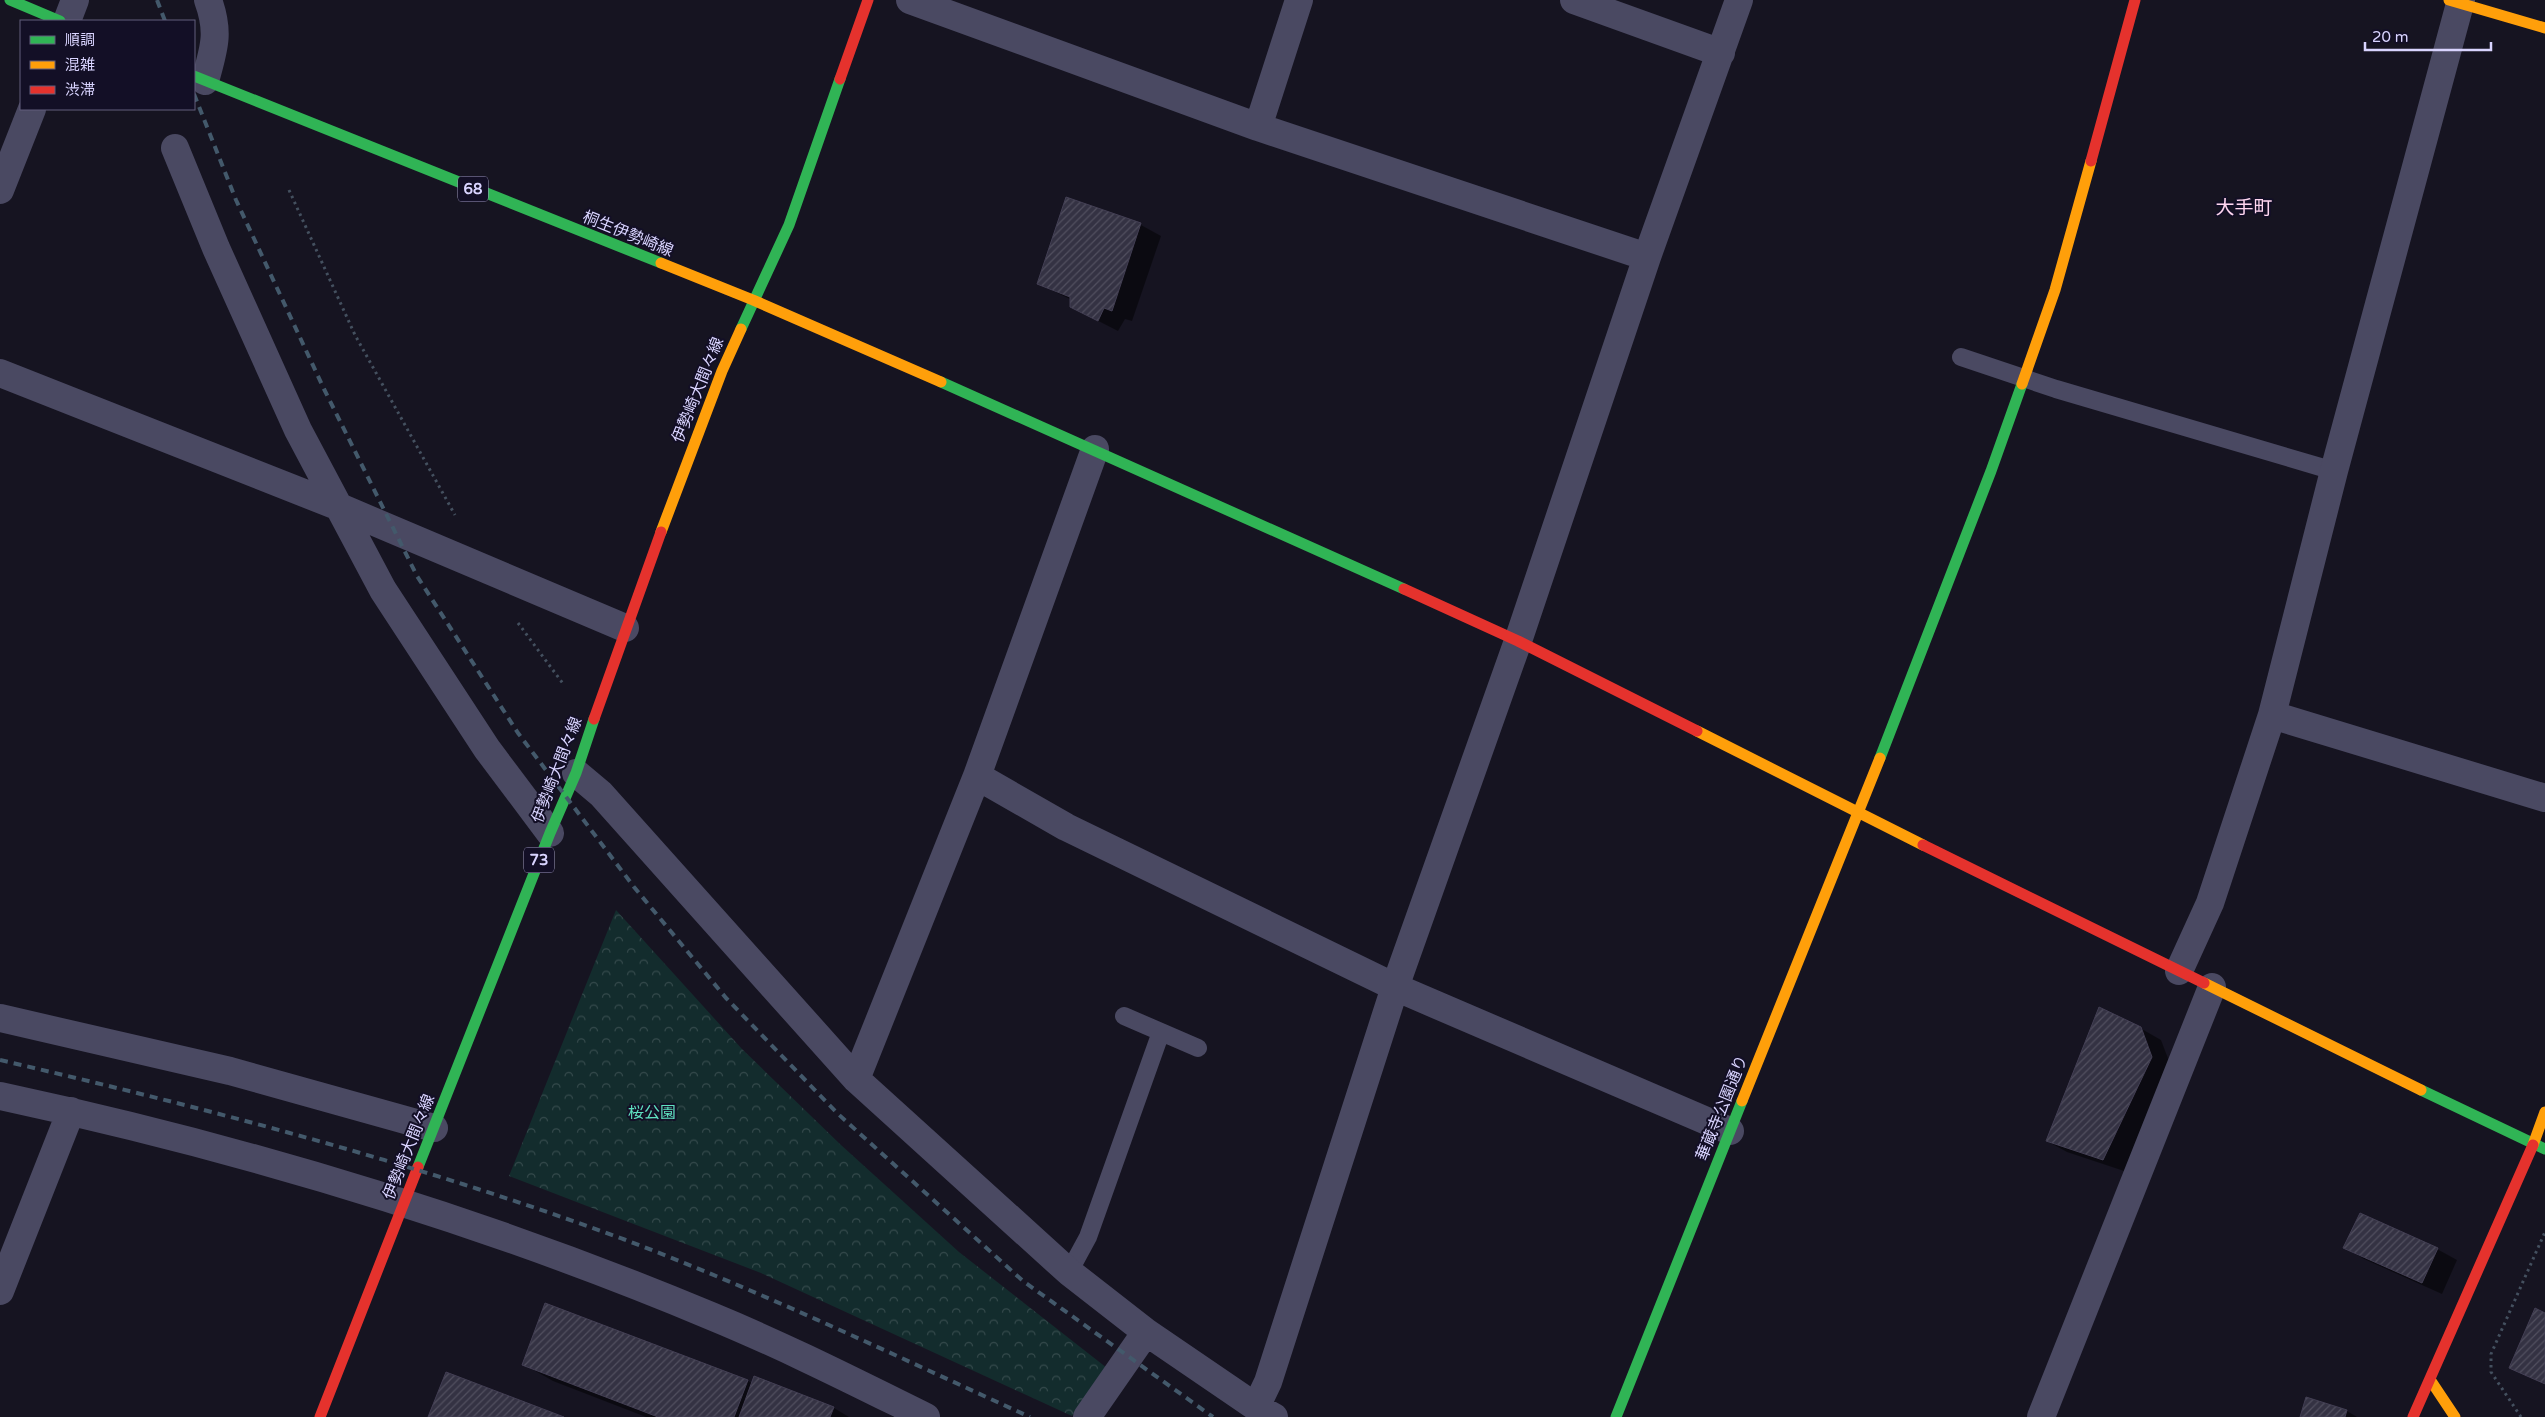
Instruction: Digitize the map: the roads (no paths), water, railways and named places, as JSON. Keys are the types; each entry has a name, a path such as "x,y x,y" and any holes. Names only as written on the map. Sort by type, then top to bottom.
{"street":[{"path":"10,0 58,20"},
{"path":"67,20 75,0"},
{"path":"199,78 216,38 216,20 208,0"},
{"path":"753,300 790,225 868,0"},
{"path":"910,0 1258,127 1647,257"},
{"path":"1258,127 1299,0"},
{"path":"1574,0 1721,53"},
{"path":"576,773 601,794 856,1079 1069,1272 1146,1332 1265,1412 1271,1373 1395,986 1518,641 1647,257 1739,0"},
{"name":"華蔵寺公園通り","path":"1616,1417 1917,664 2025,379 2071,237 2135,0"},
{"path":"2179,971 2210,903 2272,715 2457,1 2545,28"},
{"name":"桐生伊勢崎線","path":"199,78 753,300 1096,449 1518,641 2212,988 2533,1146 2545,1149"},
{"path":"0,190 32,110"},
{"path":"175,148 216,248 298,430 337,506 383,590 414,638 487,749 550,833"},
{"name":"伊勢崎大間々線","path":"320,1417 550,833 576,773 625,628 722,371 753,300"},
{"path":"0,373 337,506 625,628"},
{"path":"856,1079 978,776 1096,449"},
{"path":"2272,715 2545,798"},
{"path":"978,776 1066,827 1395,986 1730,1131"},
{"path":"2040,1417 2212,988"},
{"path":"0,1018 230,1071 434,1128"},
{"path":"0,1096 71,1111 223,1150 403,1203 571,1261 712,1316 926,1417"},
{"path":"0,1291 71,1111"},
{"path":"2413,1417 2431,1381 2533,1146 2545,1112"},
{"path":"1087,1417 1146,1332"},
{"path":"2431,1381 2455,1417"}],"lane":[{"path":"1961,357 2025,379 2334,471"},
{"path":"1124,1016 1198,1048"},
{"path":"1069,1272 1088,1238 1162,1032"}],"railway":[{"path":"157,0 165,20"},
{"path":"195,97 236,200 324,389 417,576 518,733 634,887 726,998 837,1113 1023,1281 1213,1417"},
{"path":"0,1060 236,1118 392,1162 547,1212 623,1239 726,1280 1030,1417"}],"district":[{"name":"大手町","path":"2244,208"}],"park label":[{"name":"桜公園","path":"652,1113"}]}
